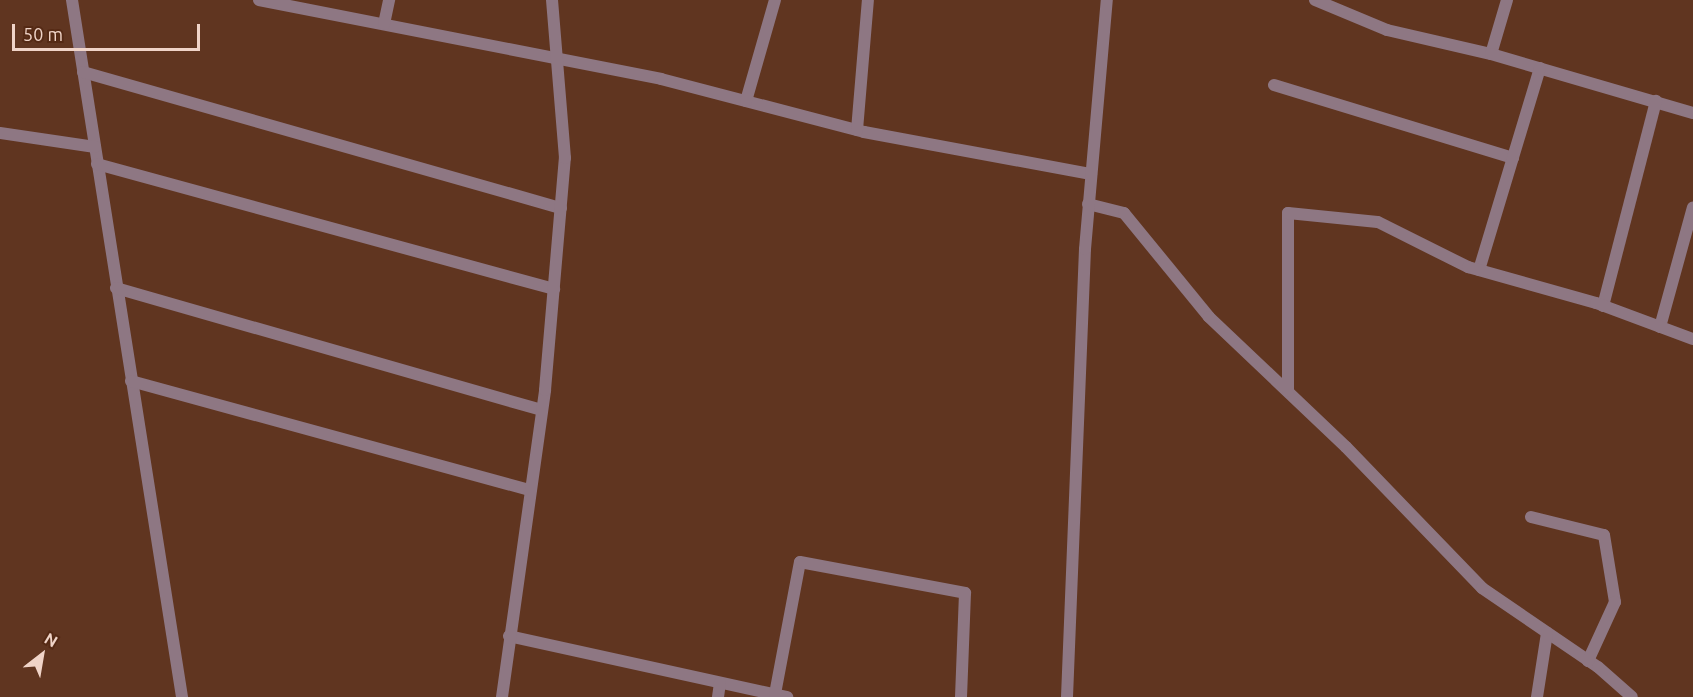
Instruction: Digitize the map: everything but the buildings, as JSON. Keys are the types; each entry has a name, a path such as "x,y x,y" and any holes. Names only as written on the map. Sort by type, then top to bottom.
{"street":[{"path":"72,0 182,697"},
{"path":"259,0 279,2 557,58 746,101 857,130 1091,174"},
{"path":"384,24 388,0"},
{"path":"502,697 542,410 566,158 552,0"},
{"path":"746,101 775,0"},
{"path":"857,130 868,0"},
{"path":"1067,697 1088,204 1107,0"},
{"path":"1315,0 1387,30 1491,54 1693,113"},
{"path":"1491,54 1507,0"},
{"path":"1479,270 1540,68"},
{"path":"83,72 561,208"},
{"path":"1274,85 1513,158"},
{"path":"1603,306 1656,102"},
{"path":"0,133 95,147"},
{"path":"97,164 554,289"},
{"path":"1088,204 1124,213 1209,317 1287,391 1482,588 1588,661 1632,697"},
{"path":"1660,327 1693,207"},
{"path":"1287,391 1288,213 1378,222 1479,270 1603,306 1693,339"},
{"path":"116,288 542,410"},
{"path":"131,381 530,490"},
{"path":"1531,518 1604,535 1615,602 1588,661"},
{"path":"509,636 781,696 801,562 966,593 961,697"},
{"path":"1537,697 1547,633"},
{"path":"718,697 720,682"}]}
